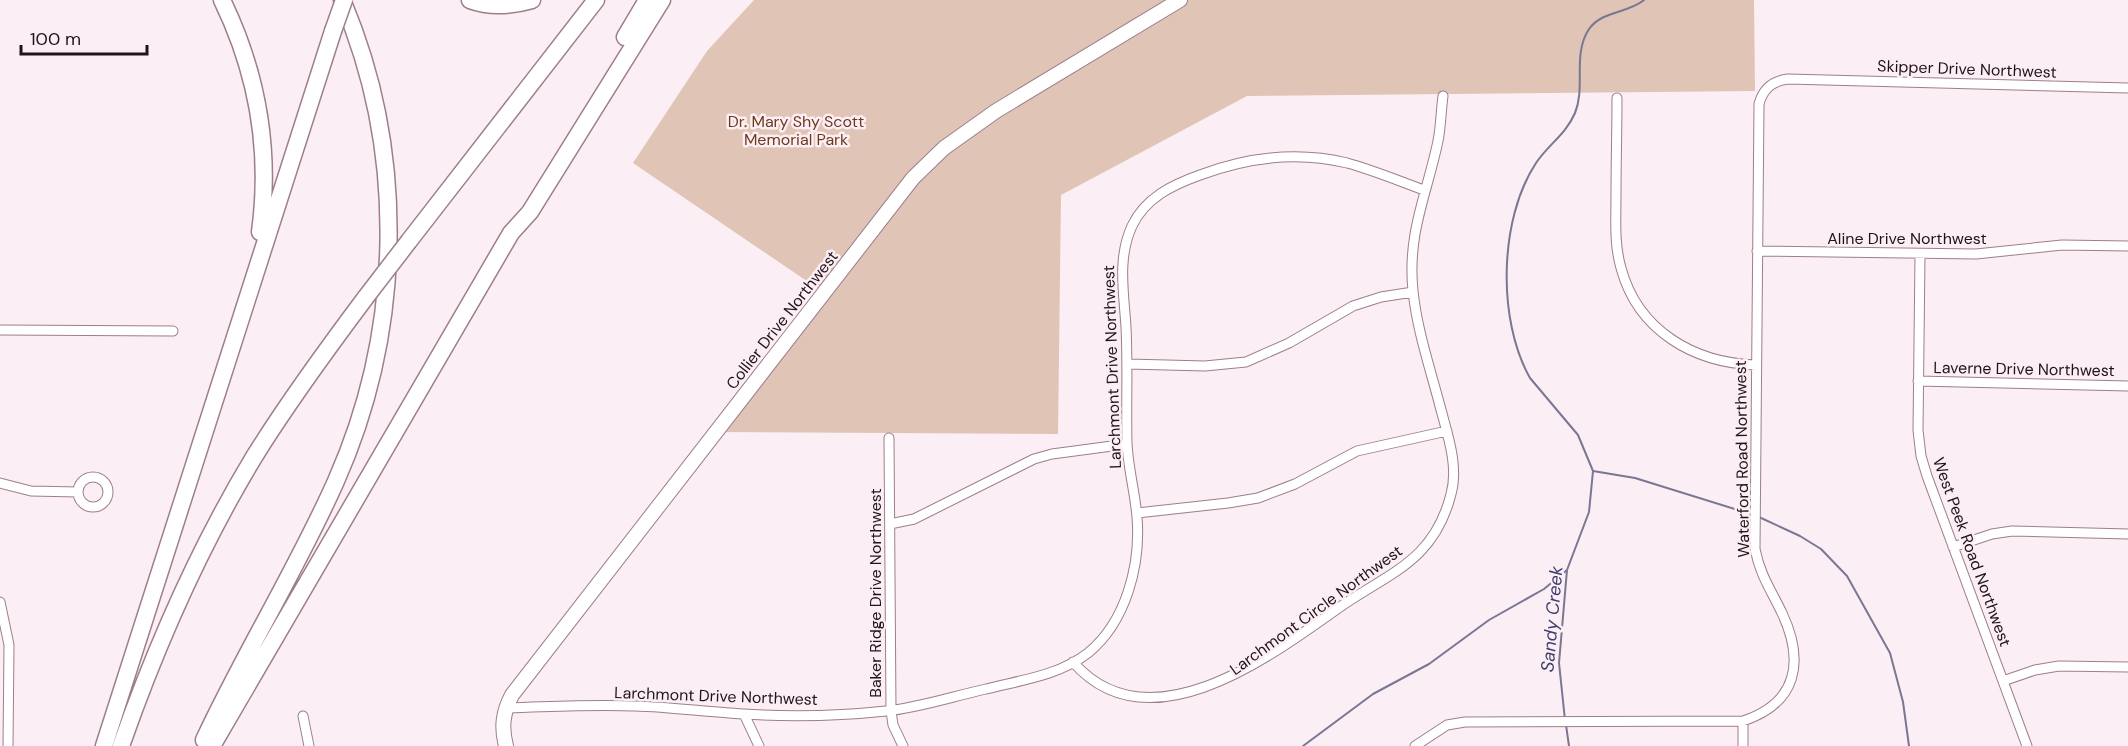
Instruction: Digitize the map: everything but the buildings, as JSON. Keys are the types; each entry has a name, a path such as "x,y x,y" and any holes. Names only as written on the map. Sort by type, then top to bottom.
{"highway":[{"path":"222,0 238,34 250,72 260,117 264,157 261,227 242,313"},
{"path":"104,746 343,0"},
{"path":"201,746 336,481 361,413 378,345 386,290 389,243 384,153 369,75 343,0"},
{"path":"470,0 500,6 532,0"},
{"path":"122,746 173,613 231,497 285,409 366,297 596,0"},
{"path":"212,746 647,0"},
{"path":"511,233 530,212 662,0"}],"main road":[{"name":"Collier Drive Northwest","path":"505,708 512,695 913,178 944,147 970,128 1180,0"},
{"path":"505,708 503,723 506,746"}],"street":[{"name":"Skipper Drive Northwest","path":"1804,79 2128,88"},
{"name":"Waterford Road Northwest","path":"1415,746 1447,725 1465,722 1743,721 1763,714 1779,701 1790,684 1794,662 1790,634 1782,613 1762,578 1755,549 1759,104 1766,88 1780,80 1804,79"},
{"name":"Larchmont Circle Northwest","path":"1251,676 1337,609 1407,565 1427,545 1443,520 1452,492 1453,462 1447,431 1419,329 1413,292 1413,240 1438,140 1443,96"},
{"path":"1617,98 1616,241 1621,268 1630,292 1653,324 1682,347 1719,362 1756,365"},
{"name":"Larchmont Drive Northwest","path":"505,708 630,705 744,714 807,716 891,711 1043,675 1073,662 1103,638 1114,623 1123,606 1137,554 1137,513 1129,472 1127,444 1128,364 1123,270 1124,253 1132,225 1141,211 1162,192 1178,183 1224,166 1260,158 1284,156 1315,157 1349,164 1424,190"},
{"name":"Aline Drive Northwest","path":"1757,252 1920,255 1976,254 2062,245 2128,246"},
{"name":"West Peek Road Northwest","path":"1920,255 1918,430 1921,456 2027,746"},
{"path":"1128,364 1205,366 1246,362 1289,343 1353,306 1381,297 1413,292"},
{"path":"0,330 173,331"},
{"name":"Laverne Drive Northwest","path":"1918,381 2128,386"},
{"path":"1137,513 1258,498 1295,484 1357,451 1447,431"},
{"name":"Baker Ridge Drive Northwest","path":"889,438 891,711 893,725 903,746"},
{"path":"890,524 914,519 1034,459 1052,454 1127,444"},
{"path":"0,483 30,491 78,492"},
{"path":"1953,547 1992,534 2012,531 2128,534"},
{"path":"0,602 8,746"},
{"path":"1073,662 1092,690"},
{"path":"2003,681 2035,670 2059,666 2128,668"},
{"path":"744,714 759,746"},
{"path":"303,716 309,746"},
{"path":"1743,721 1743,746"}],"green space":[{"name":"Dr. Mary Shy Scott Memorial Park","path":"754,0 1754,0 1755,91 1247,96 1061,195 1058,434 713,432 820,290 633,163 707,51"}],"waterway":[{"name":"Sandy Creek","path":"1565,720 1559,663 1567,570 1589,512 1593,471 1578,435 1530,378 1519,354 1508,299 1509,240 1524,186 1536,163 1567,127 1575,113 1578,103 1581,49 1589,29 1601,18 1630,8 1644,0"},
{"path":"1593,471 1635,478 1754,515"},
{"path":"1759,517 1800,536 1821,549 1847,576 1890,653 1903,702 1909,746"},
{"path":"1303,746 1373,694 1429,664 1489,620 1544,589 1567,570"},
{"name":"Sandy Creek","path":"1566,725 1569,746"}]}
